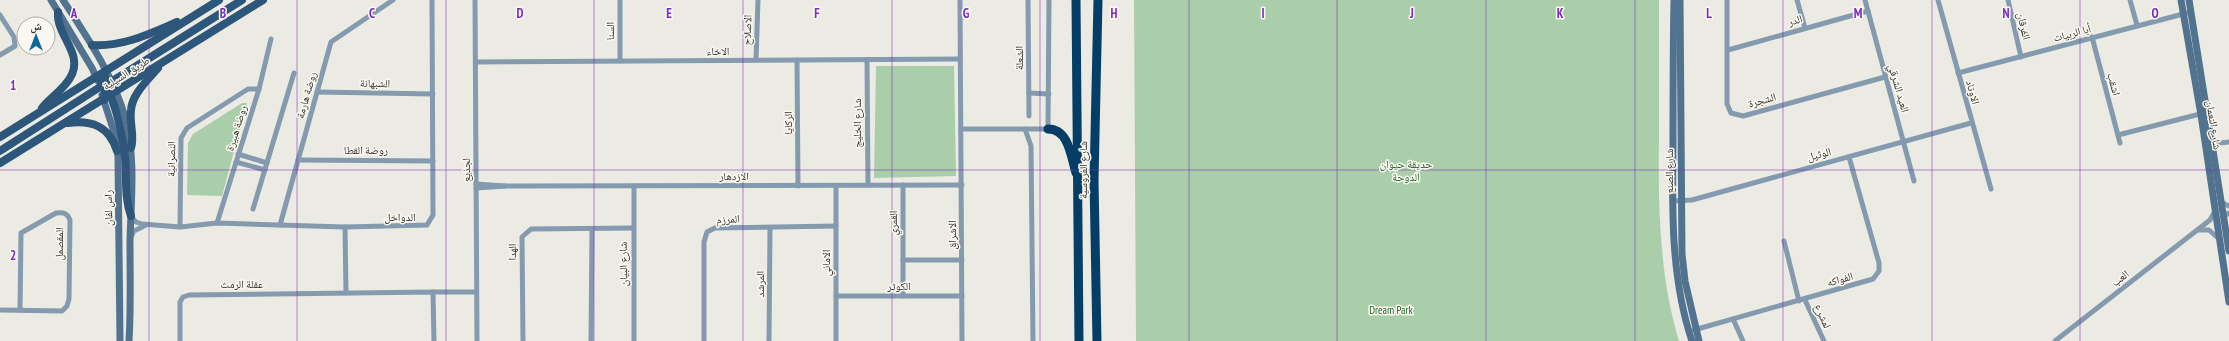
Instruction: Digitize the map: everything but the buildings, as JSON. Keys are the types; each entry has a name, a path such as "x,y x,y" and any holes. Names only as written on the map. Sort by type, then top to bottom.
{"highway":[{"name":"شارع الفروسية","path":"1076,0 1079,341"},
{"name":"شارع الفروسية","path":"1097,341 1094,180 1098,0"},
{"path":"1051,129 1061,133 1067,145 1078,182"}],"main road":[{"name":"طريق السيلية","path":"0,137 39,113 103,83 106,71 219,0"},
{"path":"0,151 103,83 242,0"},
{"name":"طريق السيلية","path":"0,163 263,0"},
{"path":"92,45 108,45 135,40 201,11"},
{"path":"39,113 67,82 74,66 71,48 60,28 58,12"},
{"path":"130,148 133,141 131,117 132,103 161,63"},
{"path":"103,83 110,96 123,143 127,203 131,216"},
{"path":"65,123 81,121 96,124 110,134 117,150"}],"street":[{"path":"51,0 103,83"},
{"path":"63,0 92,45 106,71"},
{"name":"روضة هارمة","path":"280,225 331,42 393,0"},
{"name":"الدواخل","path":"131,216 136,222 147,225 180,227 217,223 345,227 427,226 433,215 432,0"},
{"name":"لجذيع","path":"475,0 477,341"},
{"name":"السنا","path":"620,0 620,61"},
{"name":"الاصلاح","path":"756,60 758,0"},
{"name":"الاشراق","path":"960,0 962,341"},
{"name":"الشعلة","path":"1028,0 1029,116"},
{"path":"961,129 1051,129 1049,94 1049,0"},
{"name":"شارع الصنع","path":"1674,0 1676,111 1682,254 1692,341"},
{"name":"شارع الصنع","path":"1680,0 1672,201 1675,254 1692,331 1699,341"},
{"name":"الشجرة","path":"1727,0 1727,104 1731,113 1743,116 1885,76"},
{"path":"1797,0 1805,28"},
{"name":"العيد الشرقي","path":"1865,0 1914,181"},
{"name":"الاوتاد","path":"1938,0 1971,123 1991,188"},
{"name":"الفرقان","path":"2008,0 2021,57"},
{"path":"2130,0 2137,25"},
{"name":"شارع النعمان","path":"2182,0 2188,12"},
{"name":"شارع النعمان","path":"2189,0 2188,12 2218,204 2220,240 2229,302"},
{"name":"الدر","path":"1728,50 1868,11"},
{"name":"أبا الربيات","path":"1958,73 2188,12"},
{"path":"0,15 15,41 15,46 0,55"},
{"name":"اشقب","path":"2092,37 2120,143"},
{"name":"روضة هبيرة","path":"217,223 259,89 272,39"},
{"name":"الاخاء","path":"476,62 960,59"},
{"name":"الركايا","path":"797,60 798,186"},
{"name":"شارع الخليج","path":"867,60 868,185"},
{"path":"253,209 294,73"},
{"name":"النصرانية","path":"180,227 181,138 183,134 187,128 248,89 259,89"},
{"name":"الشبهانة","path":"317,92 433,94"},
{"path":"1029,93 1049,94"},
{"name":"راس لفان","path":"110,96 124,116 130,148 131,216 129,341"},
{"name":"راس لفان","path":"110,96 117,150 120,341"},
{"path":"2118,135 2204,113"},
{"name":"الوثيل","path":"1672,201 1692,200 1904,140 1971,123"},
{"path":"1026,129 1031,146 1033,341"},
{"path":"2209,144 2229,142"},
{"path":"238,154 267,163"},
{"name":"الفواكه","path":"1692,331 1870,281 1879,271 1879,263 1849,156"},
{"name":"روضة القطا","path":"298,160 433,160"},
{"path":"236,162 265,170"},
{"name":"القمري","path":"903,185 903,296"},
{"name":"الازدهار","path":"476,186 962,185"},
{"name":"شارع البيان","path":"634,186 634,341"},
{"name":"الاماني","path":"836,186 836,341"},
{"path":"2218,204 2229,206"},
{"name":"شارع النعمان","path":"2218,204 2226,215 2229,251"},
{"name":"العب","path":"2055,341 2214,216 2218,204"},
{"name":"المقصمل","path":"0,310 20,310 62,310 67,306 69,300 70,220 67,214 62,212 56,213 21,233 20,310"},
{"path":"130,239 134,231 147,225"},
{"name":"المرزم","path":"704,341 704,242 707,232 715,228 836,226"},
{"path":"345,227 346,293"},
{"name":"الهدا","path":"523,341 522,237 531,229 633,228"},
{"name":"المرشد","path":"769,341 770,228"},
{"path":"591,341 592,229"},
{"path":"2197,230 2213,231 2220,240"},
{"name":"لمشرع","path":"1784,241 1802,300 1824,341"},
{"path":"903,260 962,260"},
{"path":"433,292 434,341"},
{"name":"عقلة الرمث","path":"180,341 180,302 184,297 189,295 476,292"},
{"name":"الكوثر","path":"836,296 962,296"},
{"path":"1734,320 1743,341"},
{"path":"1075,341 1079,331"}],"green space":[{"name":"حديقة حيوان الدوحة","path":"1134,0 1659,0 1659,163 1661,240 1667,291 1679,341 1136,341"},
{"path":"876,66 954,66 956,176 874,178"},
{"path":"242,103 247,103 222,196 187,195 188,143 193,134"}],"park label":[{"name":"Dream Park","path":"1391,310"}]}
